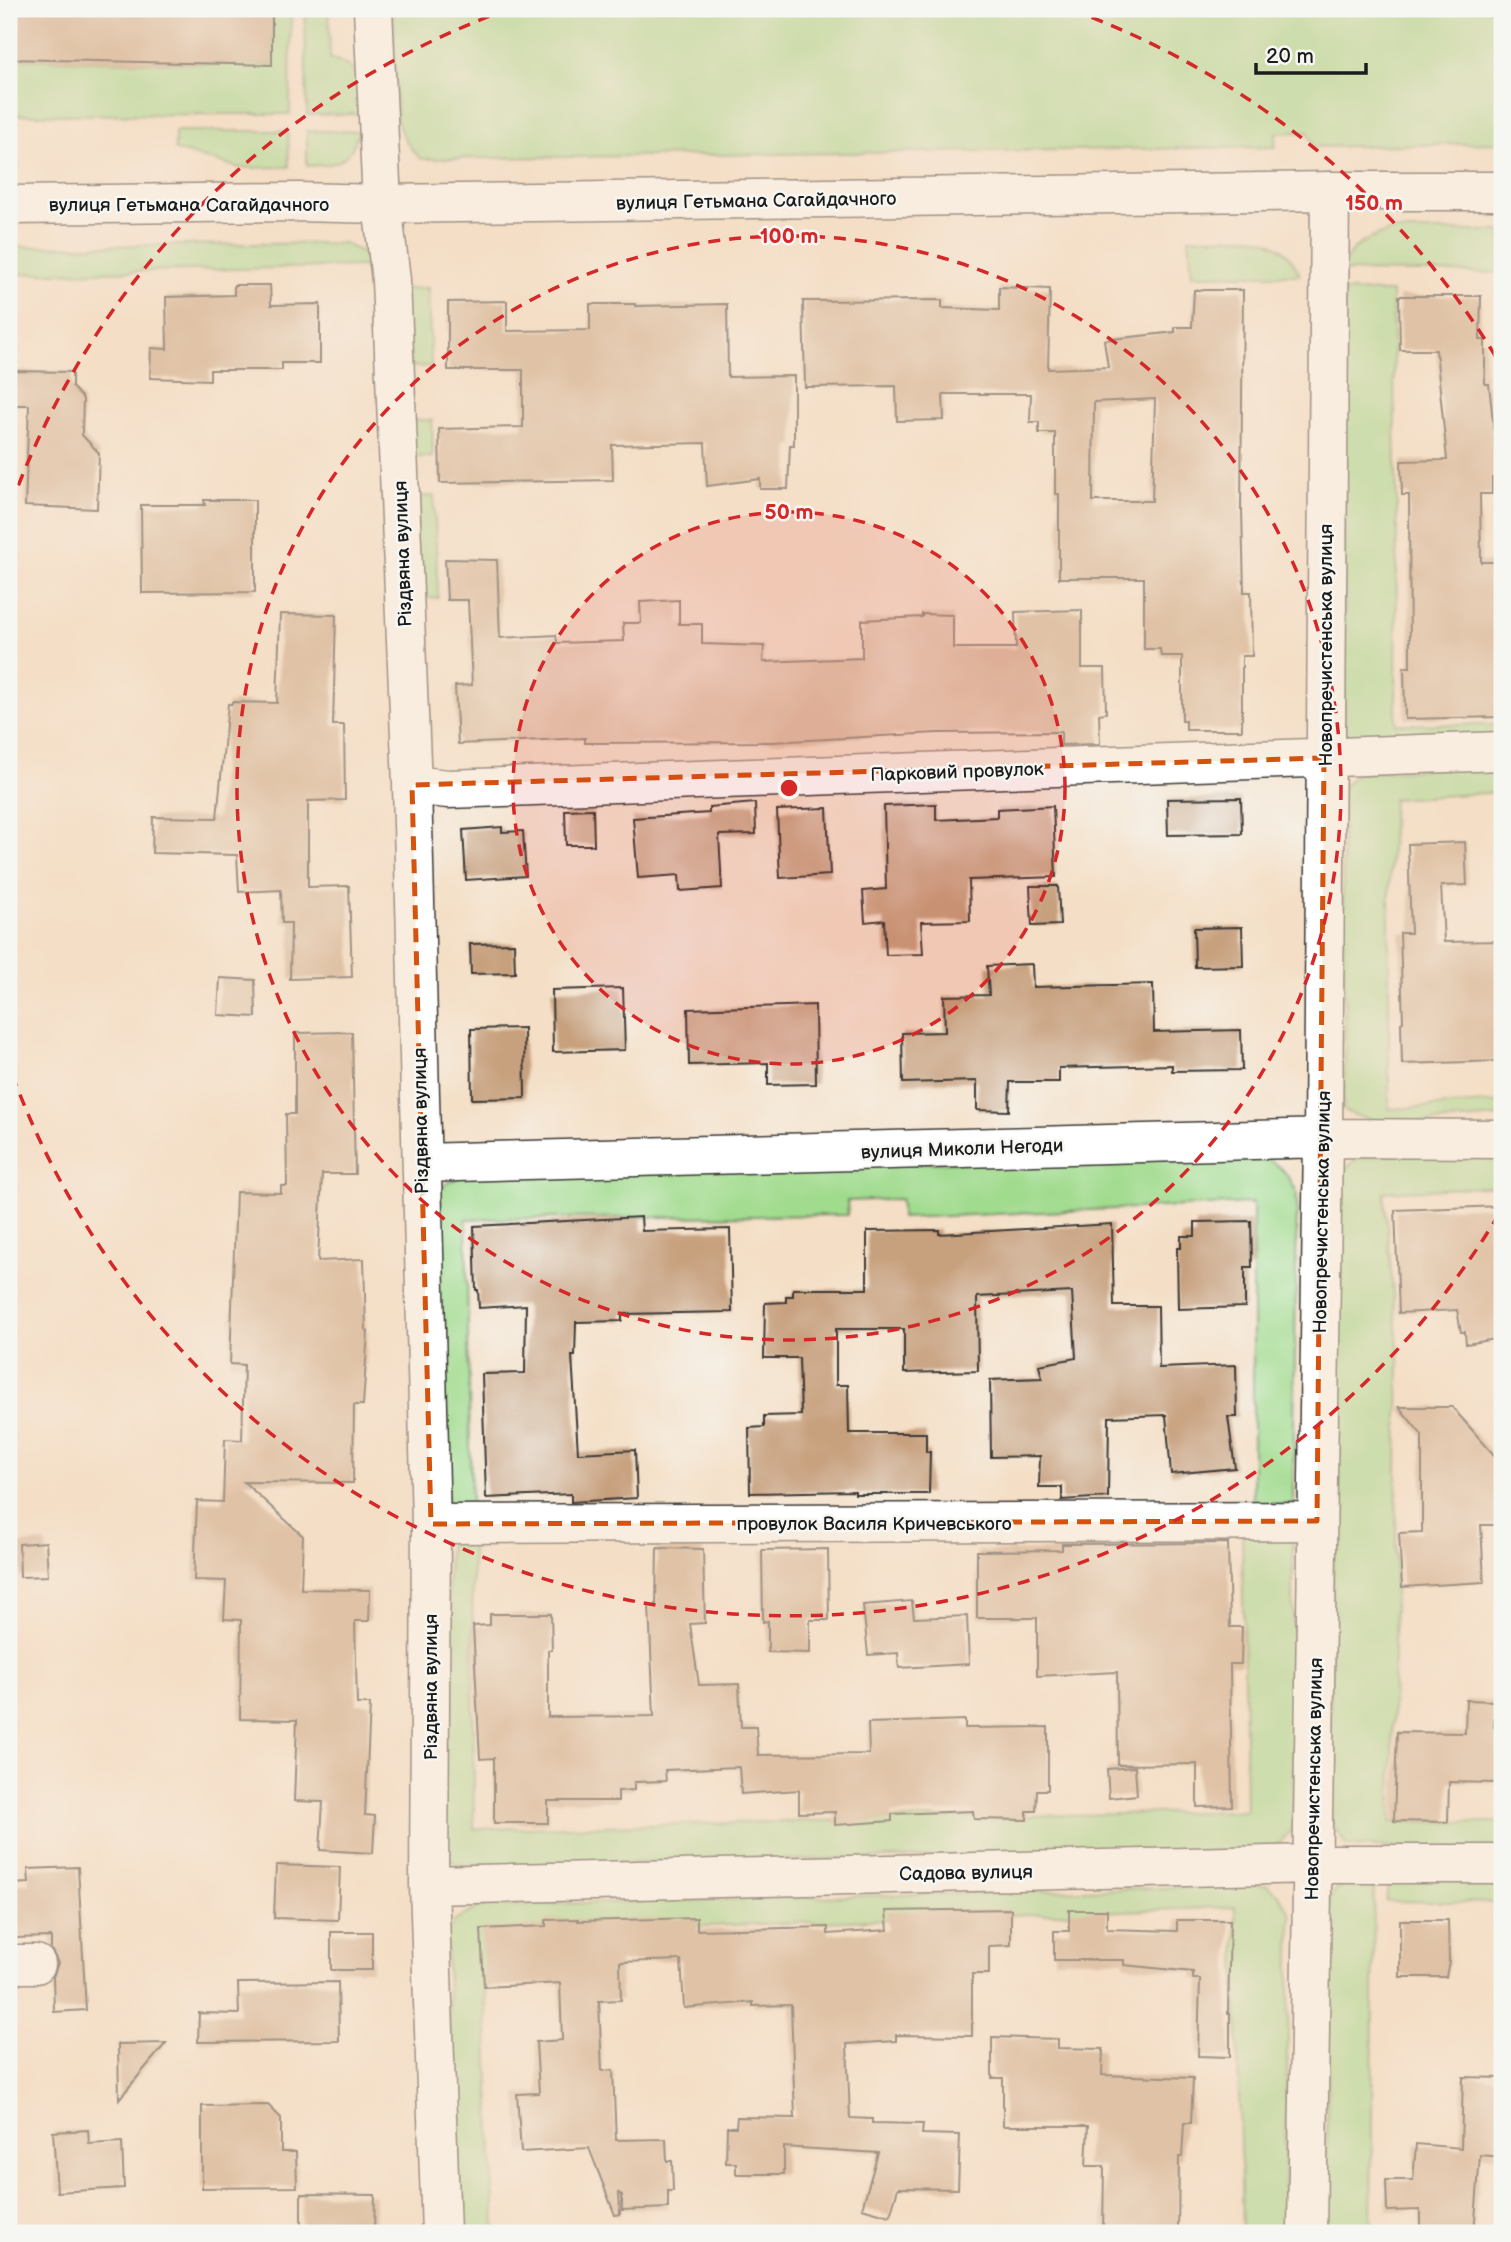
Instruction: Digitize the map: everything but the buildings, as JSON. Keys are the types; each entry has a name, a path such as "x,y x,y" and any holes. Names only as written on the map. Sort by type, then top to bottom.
{"street":[{"name":"Різдвяна вулиця","path":"373,9 382,204 391,280 412,785 431,1524 429,1885 440,2233"},
{"name":"Новопречистенська вулиця","path":"1307,2233 1323,1138 1330,191"},
{"name":"вулиця Гетьмана Сагайдачного","path":"9,205 297,202 382,204 1502,191"},
{"name":"Парковий провулок","path":"412,785 462,788 1502,751"},
{"name":"вулиця Миколи Негоди","path":"422,1163 1323,1138 1502,1139"},
{"name":"провулок Василя Кричевського","path":"431,1524 1317,1521"},
{"name":"Садова вулиця","path":"429,1885 1311,1864 1502,1864"}],"highlighted area":[{"path":"1324,758 1317,1521 431,1524 412,785"}],"green space":[{"path":"272,9 291,9 290,114 9,115 9,59 272,65"},
{"path":"305,9 329,9 330,58 350,67 360,78 366,114 307,115"},
{"path":"393,9 1502,9 1502,143 1314,147 1308,132 1276,133 1275,147 421,159 406,142 397,121"},
{"path":"175,131 288,131 289,167 240,168 175,150"},
{"path":"307,131 359,131 346,156 334,163 307,166"},
{"path":"1392,231 1502,231 1502,273 1339,271 1349,254 1360,244"},
{"path":"1251,237 1268,241 1282,249 1300,275 1192,275 1189,238"},
{"path":"344,243 364,254 372,266 9,274 9,247"},
{"path":"428,288 431,366 406,367 404,289"},
{"path":"1344,291 1392,292 1397,508 1396,724 1502,725 1502,741 1344,740"},
{"path":"411,420 432,420 433,457 412,457"},
{"path":"434,496 438,598 414,599 410,497"},
{"path":"1502,763 1502,792 1393,799 1389,895 1389,1109 1502,1102 1502,1117 1399,1122 1359,1117 1343,1110 1345,1066 1342,788 1356,774"},
{"path":"1502,1152 1502,1186 1384,1192 1399,1359 1391,1822 1502,1822 1502,1850 1347,1846 1329,1819 1338,1176 1358,1158"},
{"path":"1251,1154 1279,1167 1297,1192 1293,1505 1253,1504 1253,1203 901,1218 901,1199 847,1201 848,1215 466,1219 471,1506 448,1516 431,1199 447,1183 465,1175"},
{"path":"1293,1530 1293,1827 1280,1843 1265,1851 465,1866 450,1861 442,1845 449,1537 472,1539 474,1829 1246,1811 1242,1532"},
{"path":"1502,1875 1502,1903 1386,1901 1389,1877"},
{"path":"1374,1878 1371,2233 1326,2233 1329,1899 1343,1883"},
{"path":"1267,1885 1279,1895 1291,1915 1283,2233 1242,2233 1235,1907 483,1934 495,2233 456,2233 446,1933 456,1920 481,1906"}]}
